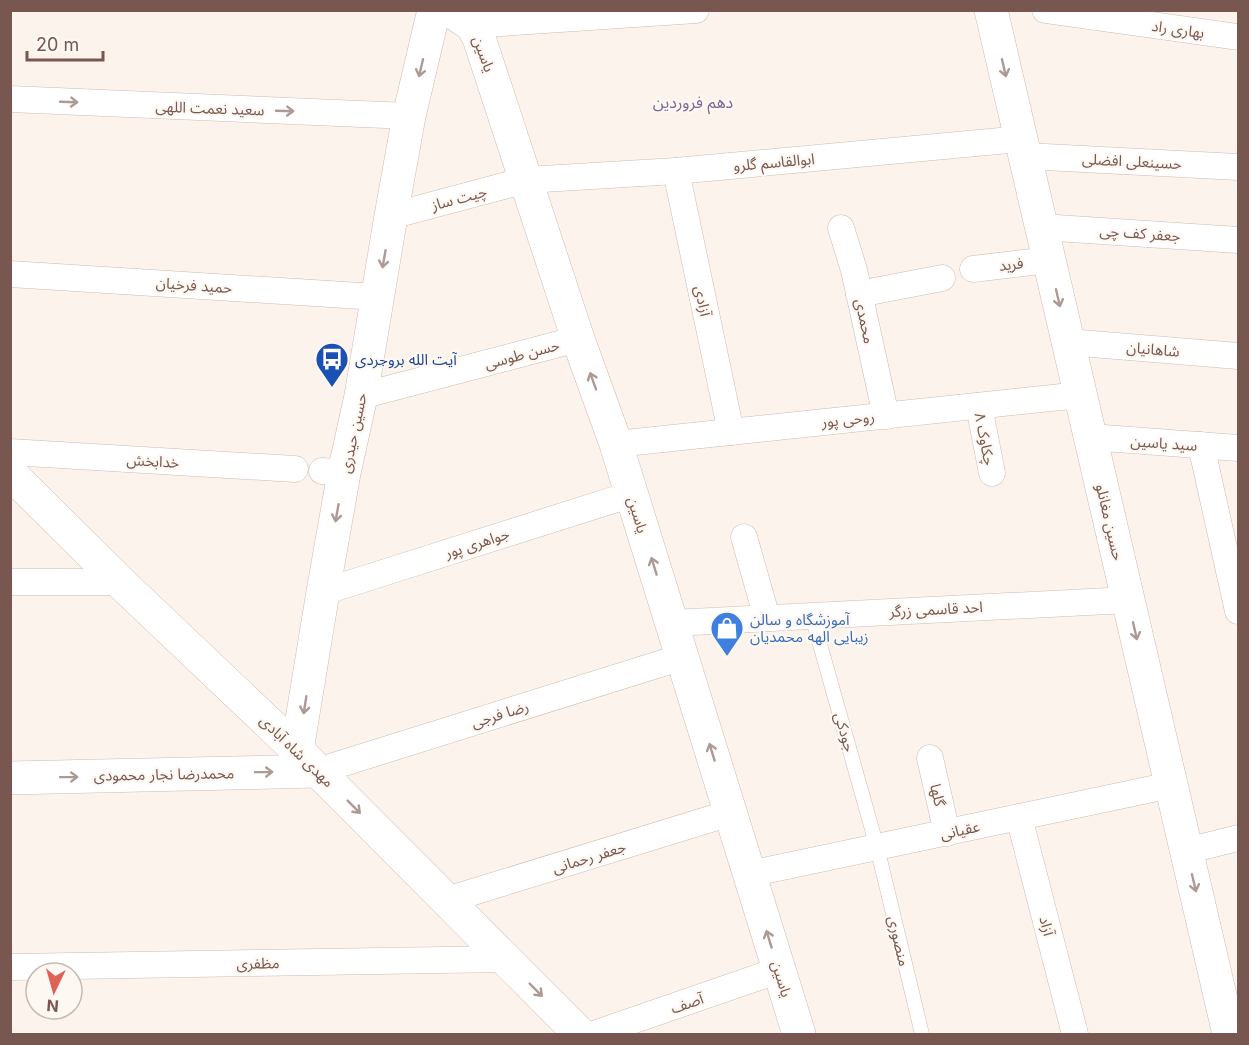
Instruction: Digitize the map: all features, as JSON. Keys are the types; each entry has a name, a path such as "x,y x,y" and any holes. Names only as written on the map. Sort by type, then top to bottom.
{"street":[{"name":"حسین حیدری","path":"308,761 333,472 361,396 391,216 410,116 434,10"},
{"path":"461,18 696,10"},
{"name":"حسین مغانلو","path":"991,10 1228,1035"},
{"name":"بهاری راد","path":"1045,10 1239,37"},
{"name":"یاسین","path":"461,18 479,38 578,339 616,444 799,1035"},
{"name":"سعید نعمت اللهی","path":"10,99 410,116"},
{"name":"حسینعلی افضلی","path":"1023,147 1239,167"},
{"name":"ابوالقاسم گلرو","path":"526,180 1023,147"},
{"name":"آزادی","path":"676,171 731,432"},
{"name":"چیت ساز","path":"391,216 526,180"},
{"name":"جعفر کف چی","path":"1041,226 1239,240"},
{"name":"محمدی","path":"841,228 859,294 886,416"},
{"name":"فرید","path":"973,269 1049,260"},
{"name":"حمید فرخیان","path":"10,274 377,297"},
{"path":"859,294 942,278"},
{"name":"حسن طوسی","path":"361,396 578,339"},
{"name":"شاهانیان","path":"1068,342 1239,356"},
{"name":"روحی پور","path":"616,444 1080,395"},
{"name":"چکاوک ۸","path":"979,406 992,473"},
{"name":"سید یاسین","path":"1090,437 1239,448"},
{"path":"1201,445 1239,611"},
{"name":"خدابخش","path":"10,452 295,469"},
{"name":"مهدی شاه آبادی","path":"10,473 120,582 308,761 580,1035"},
{"name":"جواهری پور","path":"323,592 632,494"},
{"path":"744,537 767,618"},
{"path":"10,582 120,582"},
{"name":"احد قاسمی زرگر","path":"672,623 1128,600"},
{"name":"رضا فرجی","path":"308,761 682,657"},
{"name":"گلها","path":"930,758 947,832"},
{"name":"محمدرضا نجار محمودی","path":"10,778 308,761"},
{"name":"عقیانی","path":"749,874 1171,785"},
{"name":"جعفر رحمانی","path":"447,900 730,813"},
{"name":"آزاد","path":"1019,817 1075,1035"},
{"path":"1186,851 1239,838"},
{"name":"مظفری","path":"10,967 505,959"},
{"name":"آصف","path":"594,1035 779,970"}],"lane":[{"name":"جودکی","path":"812,616 877,847"},
{"name":"منصوری","path":"877,847 922,1035"}],"place":[{"name":"آیت الله بروجردی","path":"332,388"},
{"name":"آموزشگاه و سالن زیبایی الهه محمدیان","path":"727,657"}],"district":[{"name":"دهم فروردین","path":"693,102"}]}
